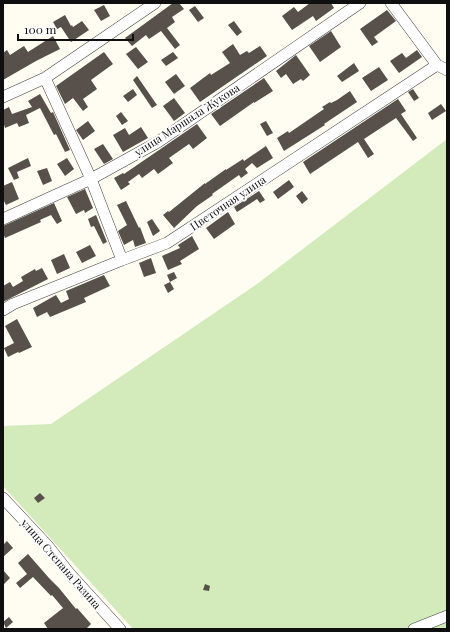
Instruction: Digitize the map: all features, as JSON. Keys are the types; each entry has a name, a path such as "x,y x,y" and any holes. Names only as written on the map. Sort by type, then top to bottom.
{"street":[{"path":"3,97 45,78 155,3"},
{"name":"улица Маршала Жукова","path":"3,218 91,179 158,142 360,3"},
{"path":"391,3 437,65 447,70"},
{"name":"Цветочная улица","path":"3,310 13,304 168,243 437,65"},
{"path":"45,78 91,179 122,260"},
{"name":"улица Степана Разина","path":"5,506 47,545 69,573 120,629"},
{"path":"414,629 447,616"}],"green space":[{"path":"447,139 447,629 133,629 3,486 3,426 51,424 257,284"}],"building":[{"path":"173,3 179,3 184,9 172,17 175,22 167,28 180,45 175,49 161,31 149,39 146,35 132,46 125,38"},
{"path":"310,3 331,3 334,8 316,21 313,16 292,30 282,16 294,7 298,12"},
{"path":"104,5 110,16 101,21 94,10"},
{"path":"195,6 204,18 198,22 189,10"},
{"path":"387,10 396,21 374,37 378,42 372,46 360,29"},
{"path":"65,15 71,26 72,25 73,27 82,21 89,30 71,42 61,27 57,29 53,22"},
{"path":"234,21 242,32 237,36 228,25"},
{"path":"331,31 341,47 320,62 309,46"},
{"path":"53,36 60,49 3,80 3,53 7,50 10,55 24,46 28,52"},
{"path":"233,44 240,55 247,51 249,53 260,46 267,56 200,102 190,88 210,73 211,75 230,63 222,52"},
{"path":"136,47 148,62 138,69 126,54"},
{"path":"417,50 422,57 399,73 390,61 402,53 406,58"},
{"path":"104,52 113,64 91,80 97,89 83,99 88,107 83,111 73,98 65,104 56,86"},
{"path":"173,52 178,58 166,66 161,60"},
{"path":"296,55 310,75 303,81 301,79 293,84 286,74 281,78 276,71"},
{"path":"354,63 359,71 342,82 337,76"},
{"path":"379,67 388,80 371,91 362,78"},
{"path":"176,74 185,86 174,94 165,82"},
{"path":"137,76 157,105 152,108 133,80"},
{"path":"264,78 273,91 254,102 220,126 211,114"},
{"path":"133,89 137,95 128,102 123,96"},
{"path":"413,89 419,98 414,101 408,92"},
{"path":"350,91 357,102 324,124 325,125 284,151 277,138 288,131 289,133 324,109 322,107 337,100"},
{"path":"40,94 51,113 53,112 70,150 65,152 40,108 26,115 29,123 19,127 17,123 5,128 3,121 3,110 9,107 12,114 32,107 28,101"},
{"path":"174,98 185,113 174,121 163,106"},
{"path":"398,99 406,111 401,114 417,138 413,141 396,118 364,139 374,154 368,158 358,142 310,174 303,162"},
{"path":"441,104 446,111 432,120 428,113"},
{"path":"121,112 128,121 122,125 116,116"},
{"path":"88,121 95,131 83,140 76,130"},
{"path":"266,121 273,133 267,136 260,124"},
{"path":"197,124 207,138 193,149 189,144 169,158 173,163 158,174 154,169 142,178 139,174 128,182 130,184 121,190 114,178 123,173 124,174"},
{"path":"141,127 148,138 123,152 113,135 125,128 129,135"},
{"path":"103,144 113,159 104,164 94,149"},
{"path":"266,146 273,158 257,168 252,163 245,169 248,173 241,178 239,175 212,194 213,195 197,206 174,228 163,215 168,211 169,212 205,183 243,159 244,161"},
{"path":"28,158 31,166 17,172 19,178 14,180 8,168"},
{"path":"67,158 74,169 65,176 57,164"},
{"path":"47,168 52,181 43,185 37,171"},
{"path":"289,180 294,187 278,199 273,192"},
{"path":"12,182 19,199 6,205 3,199 3,186"},
{"path":"85,189 93,208 85,213 84,210 76,214 67,197"},
{"path":"259,191 265,200 260,203 257,199 237,212 234,207"},
{"path":"302,191 308,199 302,204 296,196"},
{"path":"126,201 139,228 140,227 146,243 135,247 133,240 124,245 118,231 127,225 117,205"},
{"path":"54,203 62,221 57,224 51,215 40,220 41,222 5,238 3,226"},
{"path":"228,212 235,224 214,239 206,228"},
{"path":"96,215 107,242 103,244 94,226 91,227 88,219"},
{"path":"152,219 160,231 153,236 147,222"},
{"path":"192,236 199,249 180,261 182,264 168,270 162,256 180,248 178,245"},
{"path":"90,245 96,256 82,263 76,252"},
{"path":"64,254 70,268 57,274 51,260"},
{"path":"151,258 156,273 144,277 139,263"},
{"path":"42,268 48,279 3,302 3,286 10,282 13,287 23,281 21,277 35,269 36,271"},
{"path":"174,272 177,278 170,282 167,275"},
{"path":"104,275 110,286 84,298 86,302 50,317 47,312 37,317 33,308 56,295 61,303 69,299 66,291"},
{"path":"170,282 174,289 168,293 164,285"},
{"path":"17,319 32,347 8,357 4,348 14,343 5,326"},
{"path":"40,493 45,498 38,503 34,498"},
{"path":"7,541 13,548 3,557 3,545"},
{"path":"28,554 91,624 86,629 48,629 44,623 63,608 33,577 20,588 16,583 27,574 18,563"},
{"path":"3,570 10,578 3,585"},
{"path":"205,584 210,586 209,591 203,590"},
{"path":"9,617 13,622 6,628 3,622"}]}
